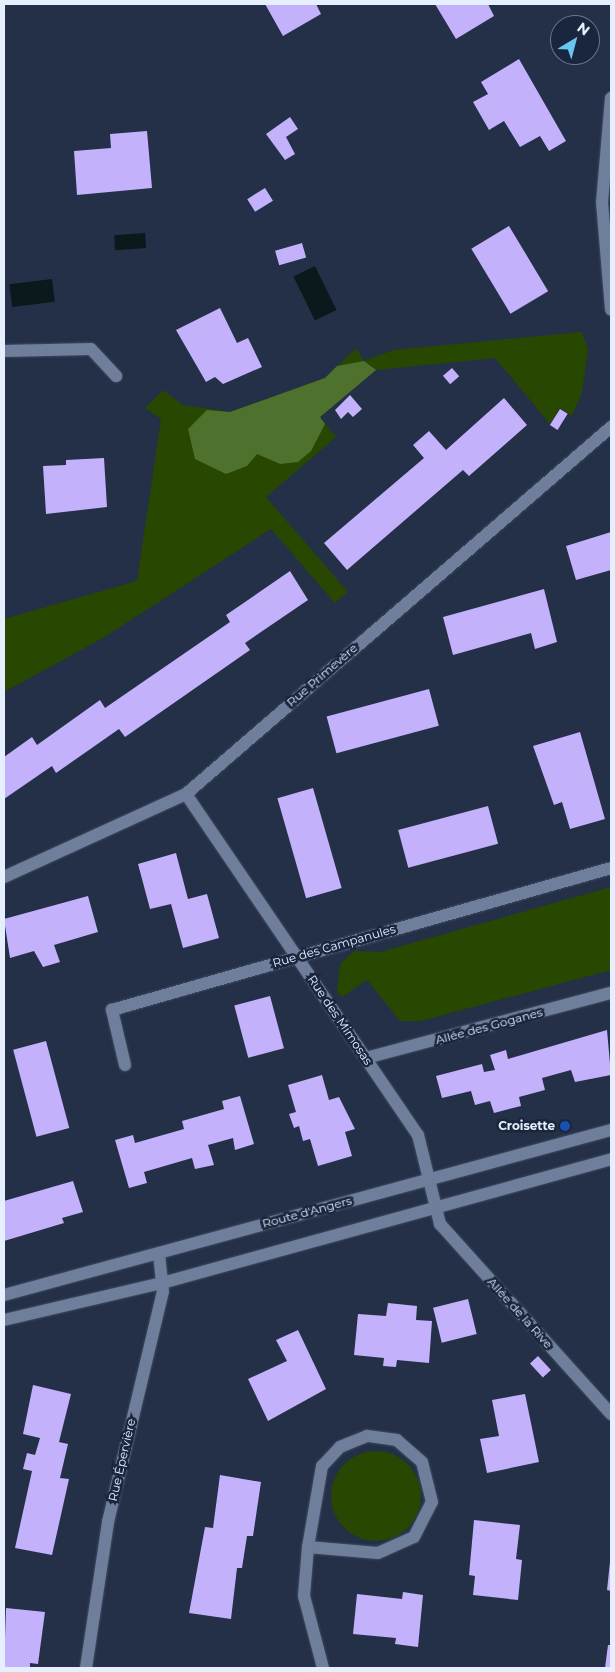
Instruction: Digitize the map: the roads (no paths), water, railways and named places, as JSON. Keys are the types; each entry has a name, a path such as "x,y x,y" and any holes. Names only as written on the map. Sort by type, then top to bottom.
{"street":[{"path":"611,98 602,202 611,310"},
{"path":"4,351 91,349 116,376"},
{"name":"Rue Primevère","path":"4,877 186,794 611,427"},
{"name":"Rue des Mimosas","path":"186,794 418,1135 436,1207"},
{"name":"Rue des Campanules","path":"125,1065 112,1010 611,868"},
{"name":"Allée des Goganes","path":"366,1058 611,994"},
{"name":"Route d'Angers","path":"4,1295 611,1130"},
{"path":"4,1320 162,1284 611,1159"},
{"name":"Allée de la Rive","path":"436,1207 440,1224 611,1414"},
{"name":"Rue Épervière","path":"86,1668 108,1522 162,1284 160,1253"},
{"path":"308,1547 378,1553 414,1538 432,1502 422,1462 409,1448 382,1437 353,1440 340,1447 318,1479 308,1547 305,1604 323,1668"}],"place":[{"name":"Croisette","path":"565,1126"}]}
